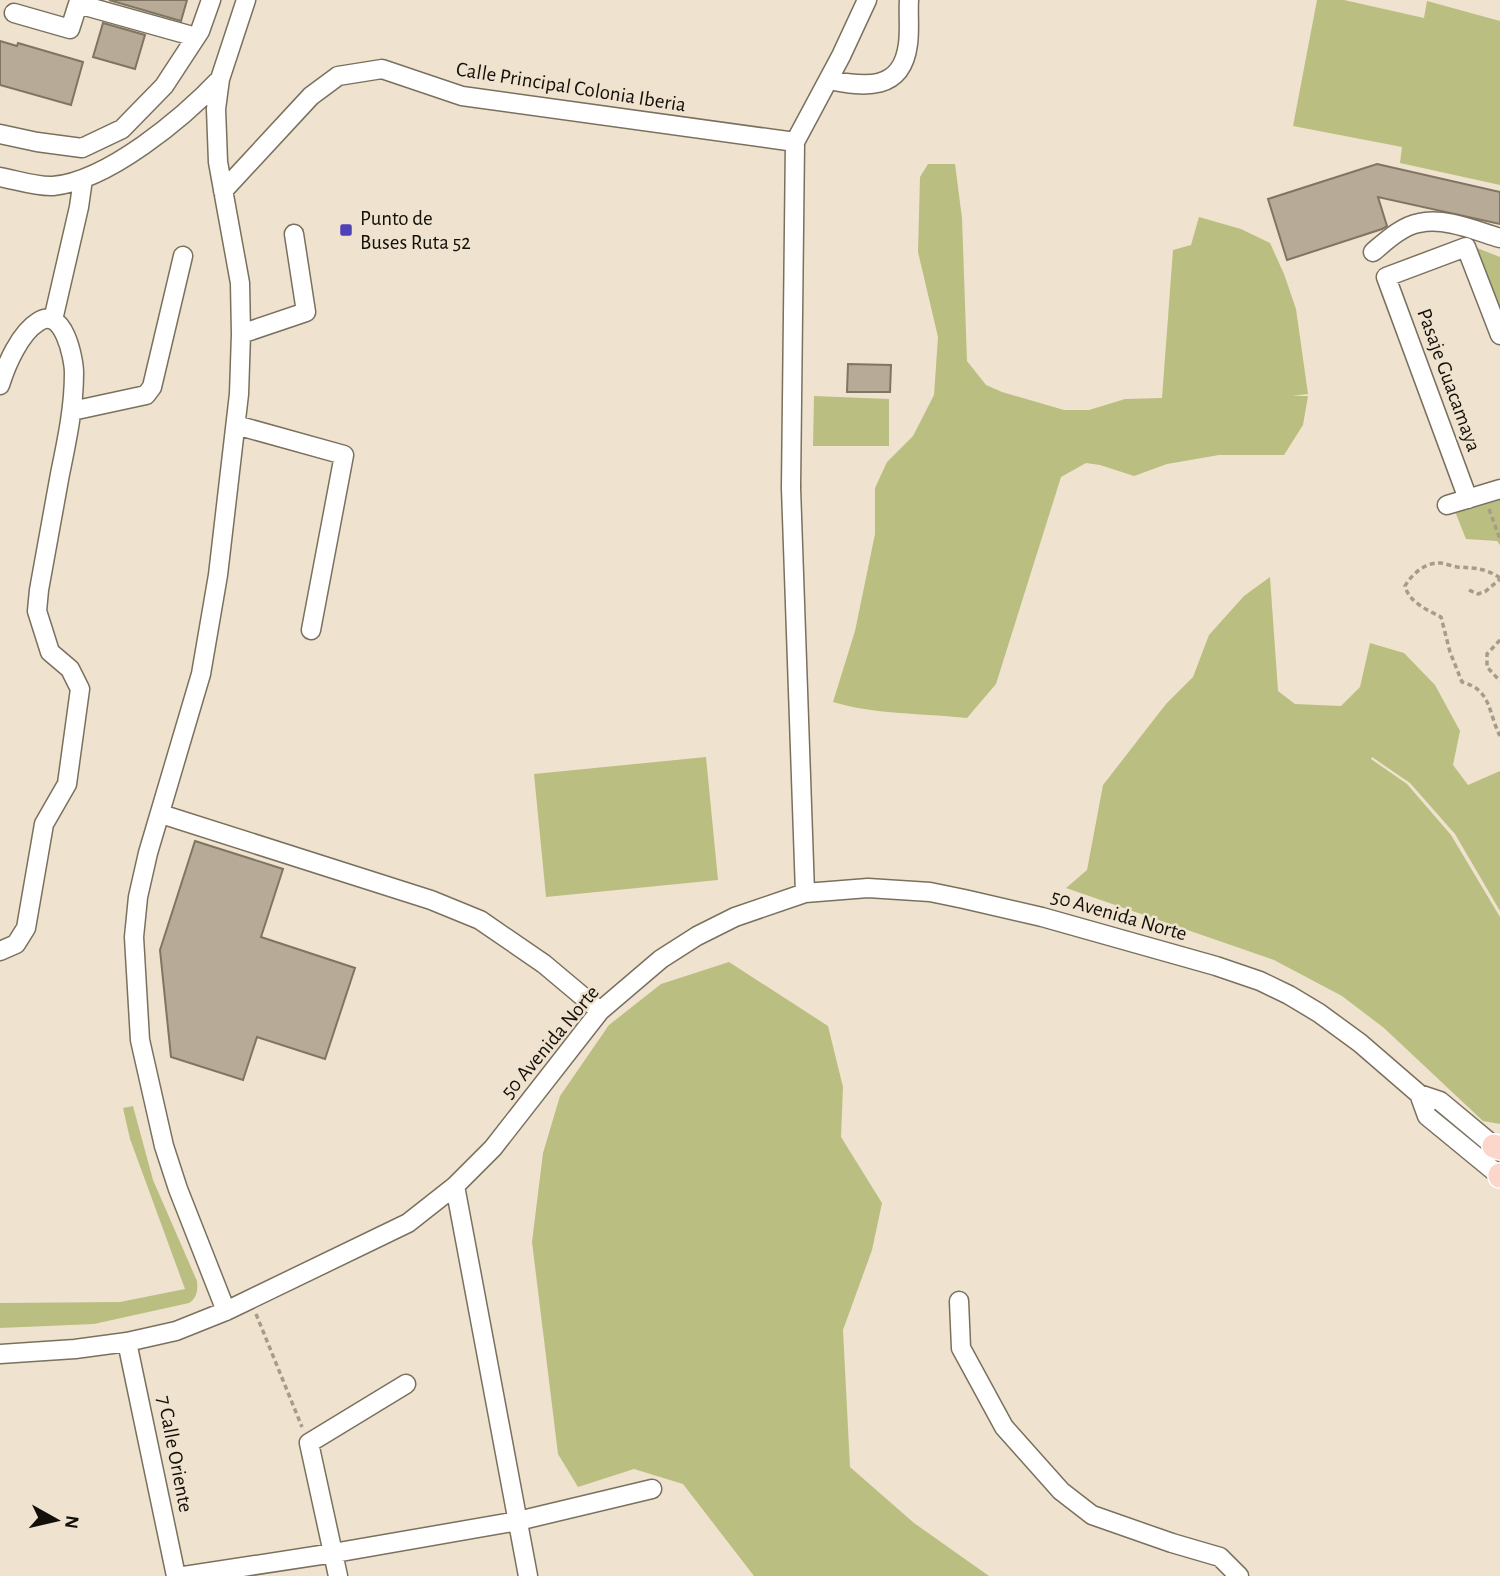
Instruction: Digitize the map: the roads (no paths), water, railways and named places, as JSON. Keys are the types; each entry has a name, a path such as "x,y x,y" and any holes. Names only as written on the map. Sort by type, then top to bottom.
{"street":[{"path":"0,134 82,148 122,129 164,86 196,37 211,0"},
{"path":"226,1311 164,1146 140,1040 134,937 148,853 198,686 207,641 218,575 236,425 241,334 240,283 223,191 216,132 220,79 246,0"},
{"path":"805,893 791,488 795,142 867,0"},
{"path":"828,80 865,85 880,83 898,72 908,46 909,0"},
{"path":"14,13 70,29 78,4 196,37"},
{"name":"Calle Principal Colonia Iberia","path":"223,191 311,96 338,76 382,69 462,96 795,142"},
{"path":"0,177 52,186 83,179 162,133 195,106 220,79"},
{"path":"53,320 83,179"},
{"path":"1373,252 1398,233 1418,223 1438,222 1500,238"},
{"path":"241,334 306,312 294,234"},
{"name":"Pasaje Guacamaya","path":"1484,494 1386,277 1466,247 1500,335"},
{"path":"72,411 146,395 152,387 183,256"},
{"path":"0,385 13,351 36,323 44,319 53,320 61,328 74,355 72,411 38,590 37,611 50,652 70,669 79,682 80,689 67,784 44,824 26,928 16,944 0,951"},
{"path":"236,425 344,455 311,630"},
{"path":"1447,505 1484,494"},
{"path":"161,814 419,896 480,920 544,964 600,1011"},
{"name":"50 Avenida Norte","path":"0,1354 75,1349 127,1342 176,1331 226,1311 408,1223 455,1186 493,1148 600,1011 662,959 697,936 735,917 805,893 868,888 930,892 1042,917 1260,981 1319,1013 1360,1043 1419,1094 1440,1101 1498,1148"},
{"name":"50 Avenida Norte","path":"1419,1094 1427,1116 1500,1176"},
{"path":"455,1186 528,1576"},
{"path":"959,1301 961,1348 1004,1427 1061,1491 1092,1515 1220,1557 1239,1576"},
{"name":"7 Calle Oriente","path":"127,1342 176,1576"},
{"path":"338,1576 309,1443 406,1384"},
{"path":"184,1576 518,1521 652,1489"}],"place":[{"name":"Punto de Buses Ruta 52","path":"346,230"}]}
